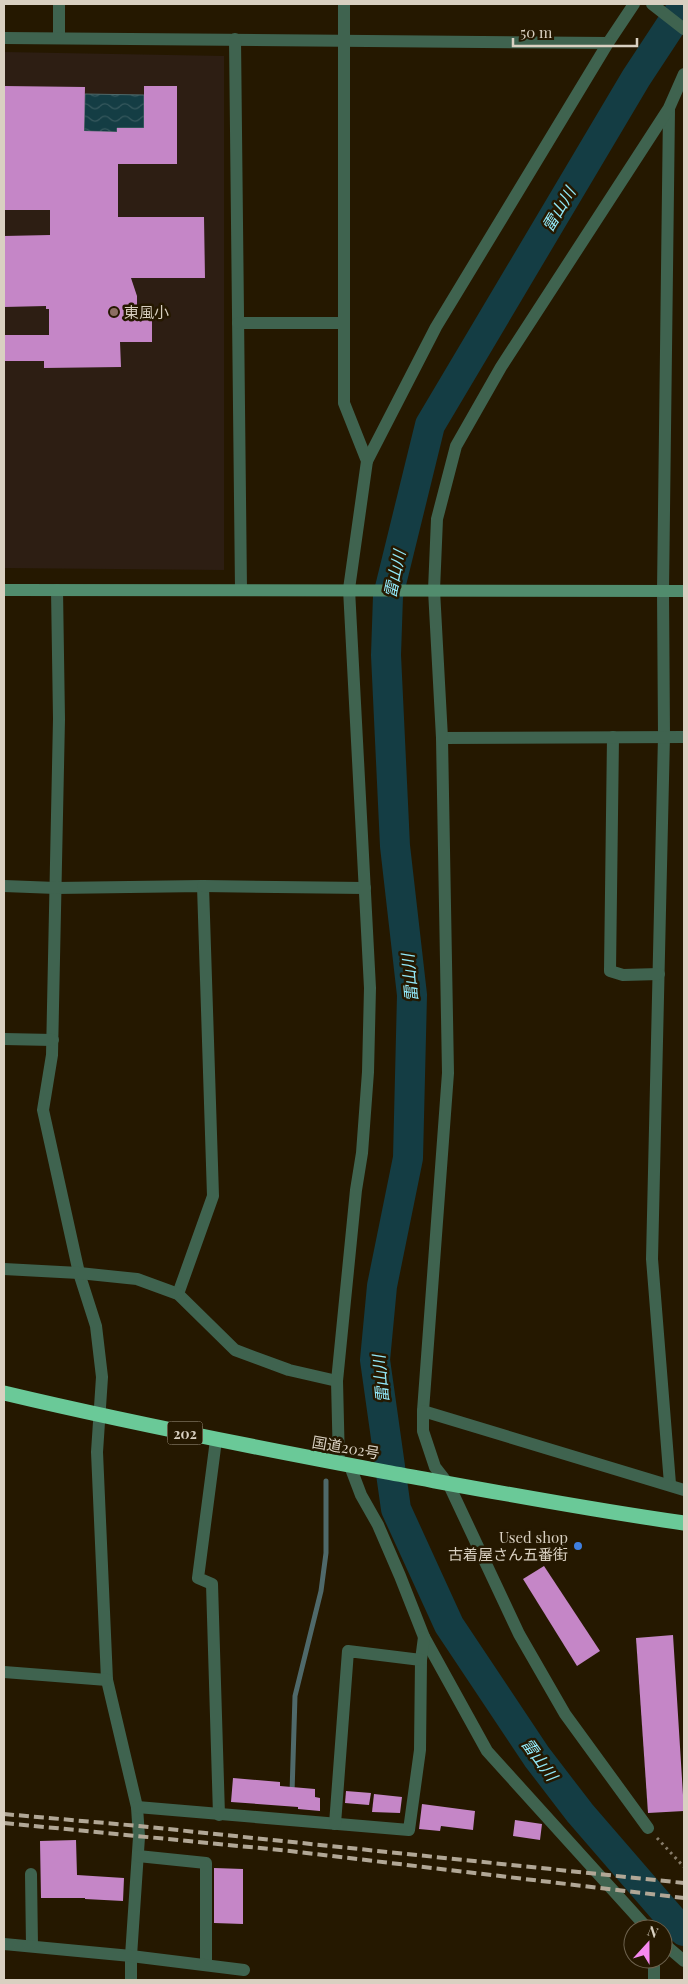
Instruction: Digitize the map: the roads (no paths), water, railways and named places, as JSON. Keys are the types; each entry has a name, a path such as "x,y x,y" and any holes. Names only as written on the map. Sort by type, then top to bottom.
{"highway":[{"name":"国道202号","path":"4,1393 100,1416 344,1465 449,1485 684,1523"}],"street":[{"path":"59,4 59,37"},
{"path":"344,4 344,403 367,461"},
{"path":"634,4 608,43 436,327 367,461 349,589 370,988 367,1081 362,1153 356,1190 337,1381 344,1465 378,1525 424,1637 487,1751 639,1919"},
{"path":"652,4 684,29"},
{"path":"4,38 608,43"},
{"path":"235,39 241,590"},
{"path":"648,1828 565,1714 519,1634 449,1485 435,1467 422,1431 448,1073 442,738 434,590 437,519 456,446 501,367 670,108 684,74"},
{"path":"670,108 663,591 664,736 652,1258 670,1484"},
{"path":"238,324 344,323"},
{"path":"4,590 349,589 684,591"},
{"path":"57,590 59,719 52,1054 43,1110 79,1273 96,1326 102,1377 97,1452 107,1680 138,1807 138,1856 131,1980"},
{"path":"613,737 610,971 623,975 659,974"},
{"path":"442,738 684,737"},
{"path":"4,886 56,888 203,886 365,888"},
{"path":"178,1294 213,1196 203,886"},
{"path":"4,1039 52,1040"},
{"path":"4,1269 79,1273 137,1279 178,1294 235,1350 289,1370 337,1381"},
{"path":"423,1411 670,1484 684,1490"},
{"path":"216,1440 198,1578 212,1584 220,1815"},
{"path":"138,1807 409,1830 420,1750 421,1660 424,1637"},
{"path":"335,1824 348,1651 421,1660"},
{"path":"4,1672 107,1680"},
{"path":"138,1856 206,1863 206,1965"},
{"path":"31,1874 32,1946"},
{"path":"4,1944 131,1956 244,1970"},
{"path":"673,1952 684,1961"}],"water":[{"path":"85,94 144,95 144,128 117,128 117,132 84,131"}],"waterway":[{"name":"雷山川","path":"684,5 636,78 430,425 388,596 386,655 395,846 412,995 408,1158 382,1286 375,1360 396,1509 449,1625 537,1757 580,1813 684,1931"},
{"path":"292,1793 295,1696 321,1591 326,1553 326,1481"}],"railway":[{"path":"4,1814 139,1826 684,1883"},
{"path":"4,1823 290,1851 684,1898"}],"place":[{"name":"東風小","path":"114,312"},
{"name":"Used shop 古着屋さん五番街","path":"578,1546"}]}
